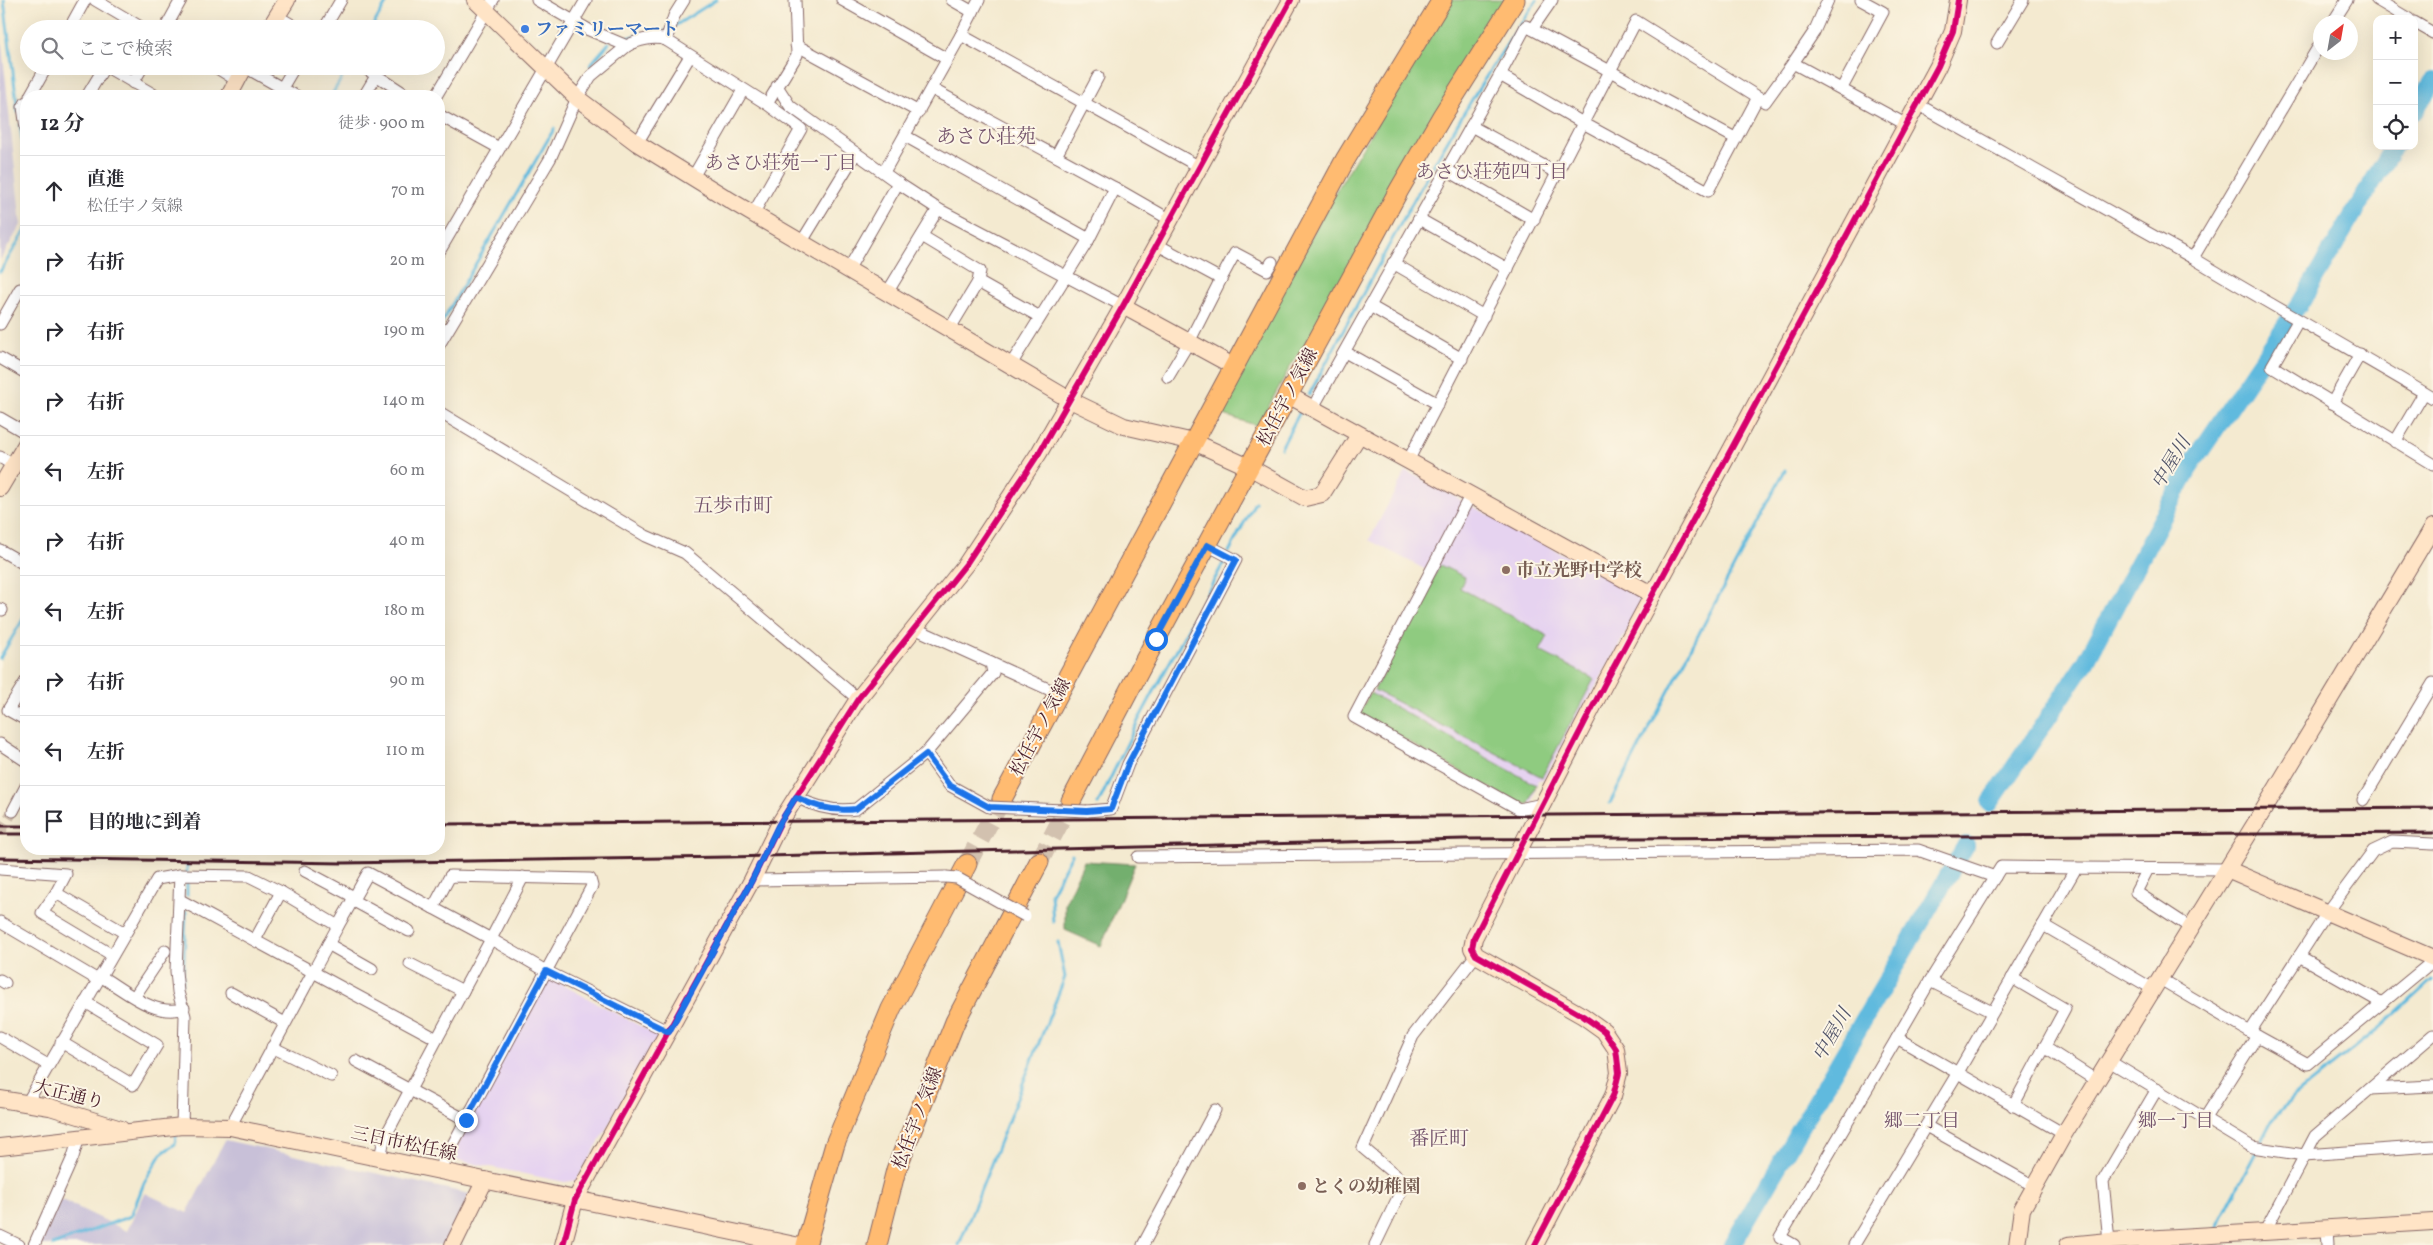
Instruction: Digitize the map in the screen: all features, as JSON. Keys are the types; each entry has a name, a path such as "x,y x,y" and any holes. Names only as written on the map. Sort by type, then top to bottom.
{"main road":[{"name":"松任宇ノ気線","path":"995,803 1235,367 1345,160 1442,0"},
{"name":"松任宇ノ気線","path":"1071,801 1207,545 1404,182 1465,79 1515,0"},
{"name":"松任宇ノ気線","path":"877,1245 896,1170 955,1022 1039,862"},
{"path":"806,1245 835,1144 891,1009 967,864"}],"street":[{"path":"74,20 85,0"},
{"path":"95,0 129,20"},
{"path":"170,20 181,0"},
{"path":"274,20 287,0"},
{"path":"329,20 341,0"},
{"path":"475,0 490,6 546,69 577,98 636,143 886,293 1070,400 1124,426 1194,442 1249,467 1305,498 1322,494 1359,435"},
{"path":"537,0 574,21 625,45"},
{"path":"445,242 586,0"},
{"path":"445,335 550,159 577,98 591,76 625,45 660,38 668,32 684,0"},
{"path":"767,104 797,55 794,0"},
{"path":"842,0 947,59"},
{"path":"952,0 973,12"},
{"path":"884,172 932,89 979,0"},
{"path":"563,1245 576,1200 752,880 778,826 858,699 966,564 1039,453 1123,306 1290,0"},
{"path":"1532,29 1552,0"},
{"path":"1408,461 1636,21 1765,102 1814,32 1828,0"},
{"path":"1842,88 1883,12 1861,0"},
{"path":"1535,1245 1613,1096 1620,1073 1616,1050 1604,1030 1476,955 1472,948 1474,938 1653,595 1907,124 1947,46 1953,31 1958,0"},
{"path":"1997,43 2023,0"},
{"path":"2337,15 2347,0"},
{"path":"2377,0 2402,15"},
{"path":"440,90 490,6"},
{"path":"2418,24 2433,33"},
{"path":"1312,409 1472,126 1526,26 1735,138"},
{"path":"668,32 690,56 767,104 800,129 753,214"},
{"path":"961,35 1198,166"},
{"path":"796,45 919,112"},
{"path":"636,143 690,56"},
{"path":"2192,258 2313,56"},
{"path":"1793,63 1907,124"},
{"path":"33,90 42,75"},
{"path":"91,90 100,75"},
{"path":"119,75 145,90"},
{"path":"133,84 138,75"},
{"path":"232,90 241,75"},
{"path":"252,75 286,90"},
{"path":"282,88 290,75"},
{"path":"1500,75 1708,191 1758,97"},
{"path":"368,90 376,76 398,90"},
{"path":"1056,156 1098,77"},
{"path":"777,86 790,106 898,183 938,208 1235,367"},
{"path":"932,89 1115,188 1169,220"},
{"path":"693,178 743,90"},
{"path":"1917,104 2192,258 2429,395 2395,442"},
{"path":"445,118 500,148"},
{"path":"1472,126 1557,173"},
{"path":"904,136 1089,239"},
{"path":"801,242 856,153"},
{"path":"1447,170 1534,220"},
{"path":"848,270 898,183"},
{"path":"1010,366 1064,276 1089,239 1115,188"},
{"path":"886,293 938,208"},
{"path":"1419,219 1508,269"},
{"path":"922,236 980,271 978,282 949,330"},
{"path":"1156,244 1221,279"},
{"path":"1168,377 1189,342 1235,252 1267,270 1272,262"},
{"path":"1393,264 1484,316"},
{"path":"978,282 1040,317"},
{"path":"0,324 20,289"},
{"path":"1370,306 1462,359"},
{"path":"2293,318 2272,366 2433,464"},
{"path":"1345,352 1438,404"},
{"path":"2332,403 2360,354"},
{"path":"0,358 20,370"},
{"path":"1288,395 1653,595"},
{"path":"445,416 646,536 685,553 858,699"},
{"path":"0,418 20,430"},
{"path":"0,488 7,461 20,449"},
{"path":"1470,496 1354,717 1519,809 1543,804"},
{"path":"2017,1245 2022,1209 2064,1134 2227,869 2433,527"},
{"path":"926,754 949,785 995,803 1087,811 1111,809 1128,764 1236,560 1207,545"},
{"path":"0,550 20,562"},
{"path":"914,628 1057,693"},
{"path":"796,797 812,805 842,811 856,809 926,754 993,673 991,663"},
{"path":"2363,800 2433,683"},
{"path":"20,691 8,710 20,717"},
{"path":"0,744 20,757"},
{"path":"13,811 20,798"},
{"path":"2206,1118 2299,956 2327,913 2373,851 2392,842 2433,844"},
{"path":"1138,857 1918,850 1995,877"},
{"path":"1794,1245 1780,1238 1930,981 2001,867 2227,869 2433,959 2308,1064 2043,925"},
{"path":"1854,1245 1957,1074 2076,868"},
{"path":"0,869 66,874 42,913 112,955"},
{"path":"2148,869 2136,892 2190,928"},
{"path":"305,871 409,931"},
{"path":"230,1127 328,944 368,874 546,971 669,1032"},
{"path":"27,1103 157,879 180,876 249,876 282,892 338,926"},
{"path":"180,876 176,971 178,992 184,1008 182,1126"},
{"path":"433,908 450,876 590,879 592,886 439,1170"},
{"path":"380,1158 384,1138 523,877"},
{"path":"752,880 957,878 1025,916"},
{"path":"255,940 282,892"},
{"path":"56,893 125,933"},
{"path":"180,900 255,940 256,943 437,1039"},
{"path":"0,922 156,1009 176,1011 184,1008"},
{"path":"328,944 372,969"},
{"path":"135,996 165,951"},
{"path":"1375,1245 1405,1183 1364,1148 1413,1036 1476,955"},
{"path":"2299,956 2382,1003"},
{"path":"410,964 463,991"},
{"path":"2012,978 2065,1009 2013,1106"},
{"path":"1930,981 1992,1012"},
{"path":"232,993 285,1024"},
{"path":"62,1042 133,1085 157,1045 85,1002"},
{"path":"2264,1233 2315,1136 2433,1035"},
{"path":"0,1037 48,1064"},
{"path":"1897,1038 2064,1134"},
{"path":"272,1047 331,1076"},
{"path":"2044,1047 2097,1081"},
{"path":"2109,1060 2257,1148 2304,1154 2433,1146"},
{"path":"356,1061 466,1120"},
{"path":"2370,1088 2433,1086"},
{"path":"2108,1240 2103,1181 2157,1089"},
{"name":"大正通り","path":"0,1100 50,1107 127,1131"},
{"path":"1143,1245 1215,1110"},
{"name":"三日市松任線","path":"0,1147 182,1126 230,1127 795,1245"},
{"path":"1926,1126 2034,1186"},
{"path":"34,1245 73,1157 79,1137"},
{"path":"453,1245 485,1180"},
{"path":"2068,1245 2108,1240 2165,1242 2264,1233 2328,1237 2433,1222"},
{"path":"0,1236 20,1245"}],"shaded area":[{"path":"0,27 20,227 0,260"},
{"path":"1406,471 1635,592 1640,599 1641,606 1544,779 1538,780 1532,804 1360,716 1432,573 1369,540"},
{"path":"546,976 655,1034 659,1038 577,1180 565,1182 451,1159"},
{"path":"225,1140 470,1194 444,1245 40,1245 60,1199 127,1231 145,1193 187,1213"}],"green space":[{"path":"1450,0 1505,0 1317,325 1292,363 1258,426 1218,413 1327,207"},
{"path":"1440,565 1465,577 1460,588 1548,636 1540,651 1594,679 1542,777 1374,690"},
{"path":"1370,693 1536,785 1529,804 1517,803 1359,714"},
{"path":"1084,861 1135,864 1101,946 1065,930 1065,903"}],"waterway":[{"path":"4,0 18,112"},
{"path":"376,20 388,0"},
{"path":"673,27 716,0"},
{"path":"1309,395 1445,145 1505,47 1537,0"},
{"path":"652,33 665,31"},
{"path":"620,39 646,34"},
{"path":"590,65 609,43"},
{"path":"335,90 344,75"},
{"name":"中屋川","path":"2418,105 2433,81"},
{"path":"445,317 554,129"},
{"name":"中屋川","path":"1990,803 2085,663 2188,470 2299,305 2392,150"},
{"path":"0,272 20,239"},
{"path":"1281,448 1301,410"},
{"path":"1610,803 1785,470"},
{"path":"1229,552 1255,502"},
{"path":"1098,804 1138,721 1224,562"},
{"path":"0,658 20,624"},
{"name":"中屋川","path":"1732,1245 1966,845"},
{"path":"1053,922 1051,894 1072,854"},
{"path":"187,865 187,872"},
{"path":"187,878 187,895"},
{"path":"183,984 186,912"},
{"path":"959,1245 1065,977 1058,942"},
{"path":"2260,1144 2272,1121 2293,1097 2381,1027 2433,979"},
{"path":"53,1245 131,1216 144,1183 161,1154 175,1144 176,1136"},
{"path":"2216,1229 2257,1150"}],"tunnel":[{"path":"967,864 1002,799"},
{"path":"1039,862 1071,801"},
{"path":"0,832 13,811"}],"railway":[{"path":"445,824 2433,808"},
{"path":"0,826 20,826"},
{"path":"0,858 343,863 729,857 1465,839 2433,833"},
{"path":"0,834 20,834"}],"cycle path":[{"path":"563,1245 575,1200 752,880 781,821 858,699 966,564 1039,453 1123,306 1291,0"},
{"path":"1535,1245 1613,1096 1619,1073 1616,1049 1604,1031 1583,1016 1476,955 1472,948 1474,938 1604,685 1938,66 1953,31 1958,0"}],"place":[{"name":"ファミリーマート","path":"525,29"},
{"name":"市立光野中学校","path":"1506,570"},
{"name":"とくの幼稚園","path":"1302,1186"}],"district":[{"name":"あさひ荘苑","path":"986,136"},
{"name":"あさひ荘苑一丁目","path":"781,162"},
{"name":"あさひ荘苑四丁目","path":"1492,171"},
{"name":"五歩市町","path":"733,505"},
{"name":"郷二丁目","path":"1922,1120"},
{"name":"郷一丁目","path":"2176,1120"},
{"name":"番匠町","path":"1439,1138"}],"route":[{"path":"466,1120 546,971 669,1032 752,880 778,826 796,797 812,805 842,811 856,809 926,754 949,785 989,807 1087,811 1111,809 1128,764 1236,560 1207,545 1156,639"}]}
